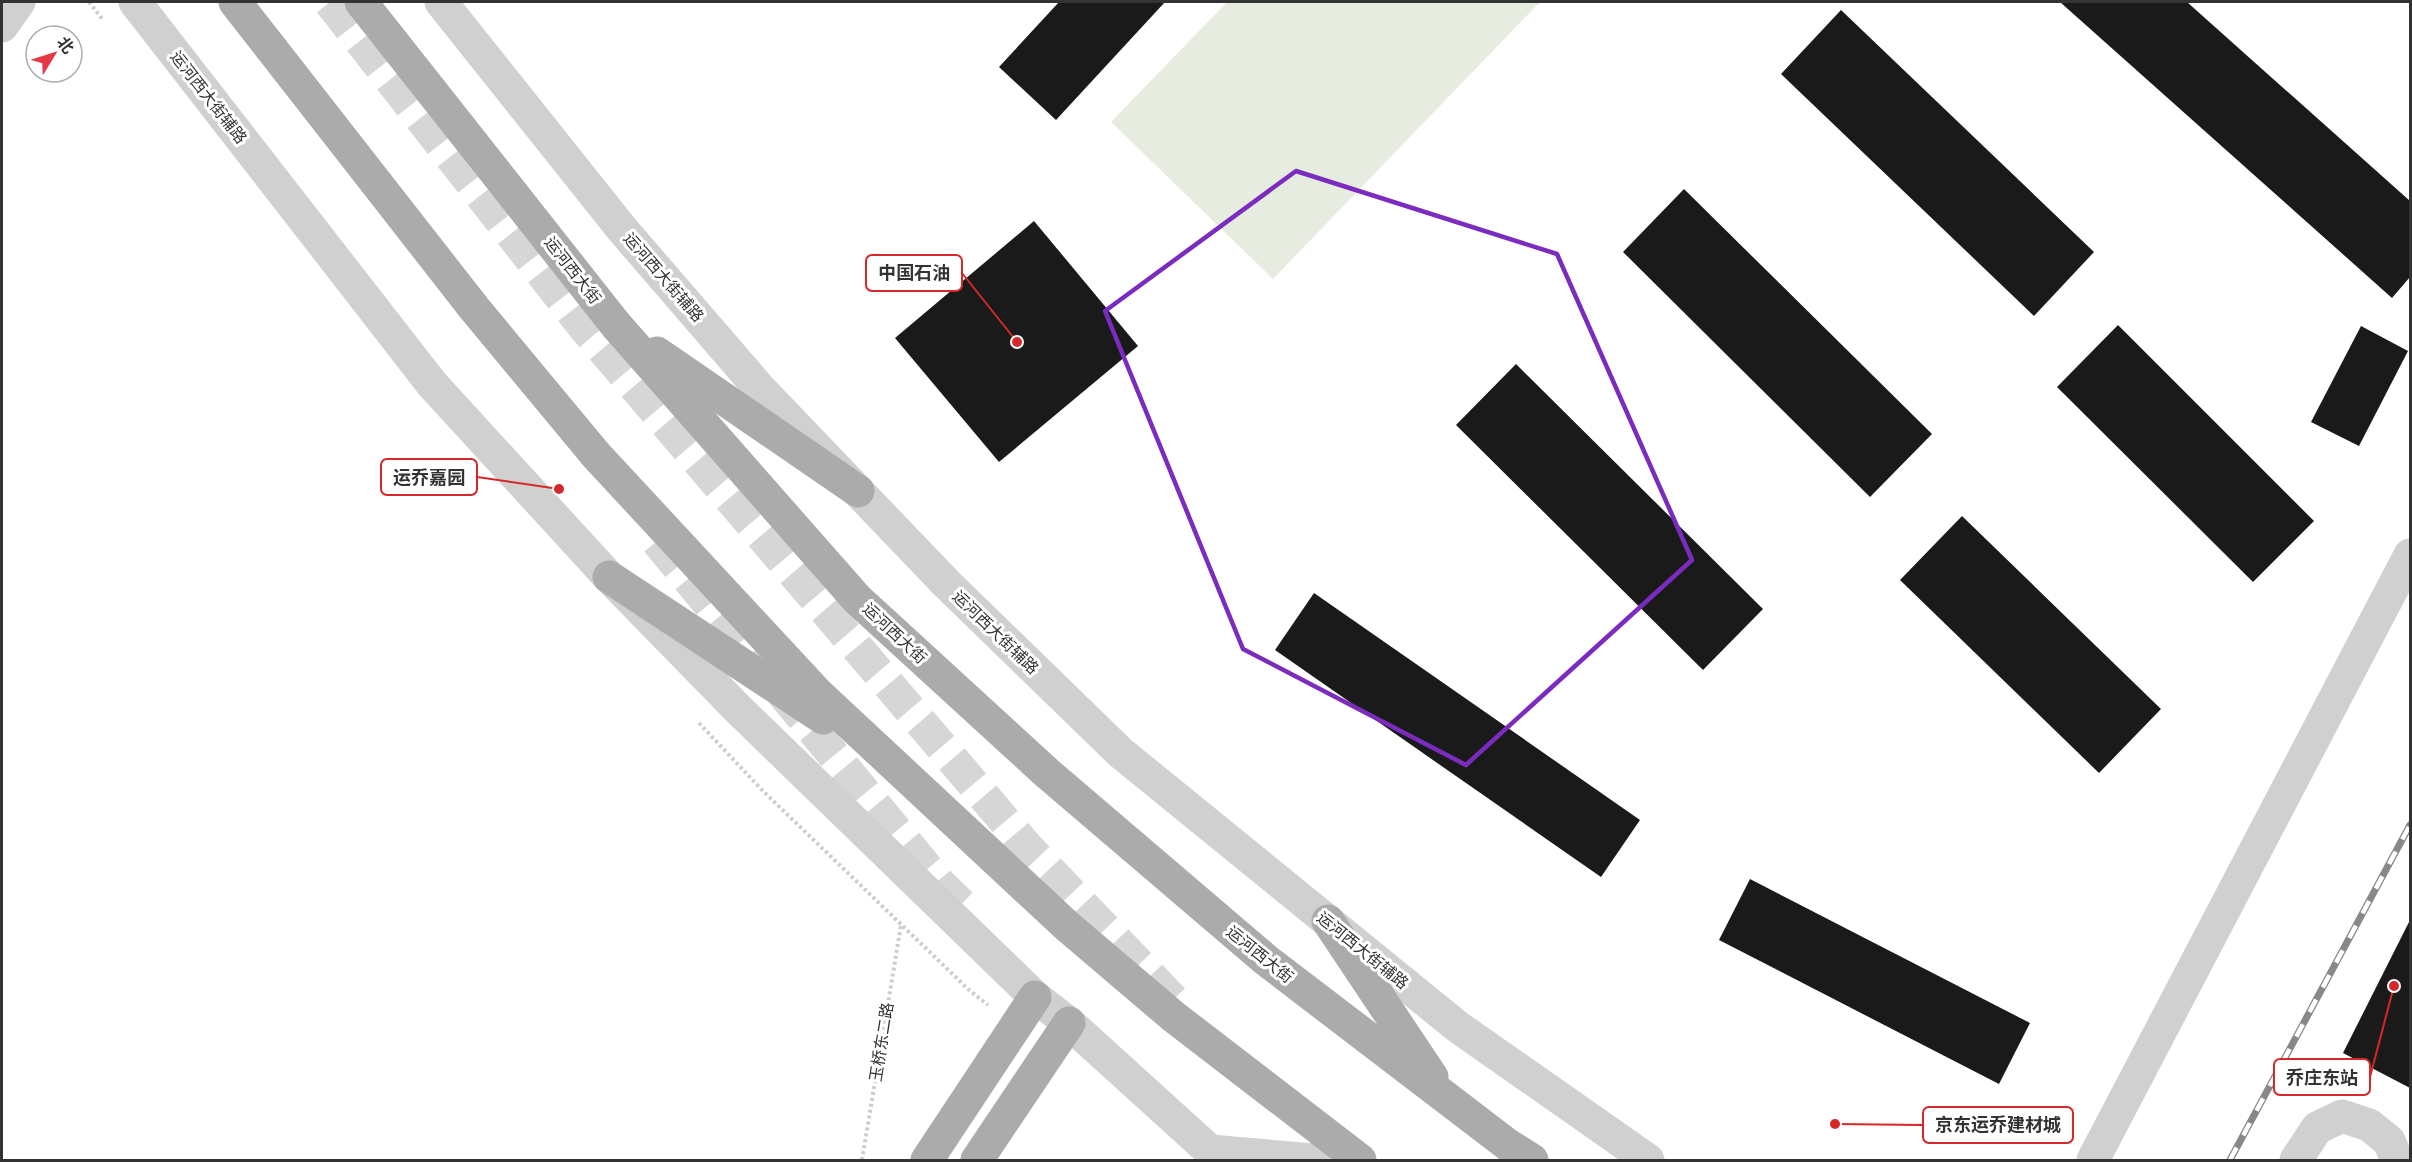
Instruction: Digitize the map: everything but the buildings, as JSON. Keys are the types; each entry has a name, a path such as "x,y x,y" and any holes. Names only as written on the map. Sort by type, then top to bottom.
{"main road":[{"path":"235,2 467,299 596,455 817,693 1067,926 1174,1017 1358,1159"},
{"name":"运河西大街","path":"361,2 616,325 857,599 1047,773 1266,960 1532,1161"},
{"path":"616,325 858,491"},
{"path":"609,578 887,760"},
{"path":"1328,921 1446,1098"},
{"path":"927,1161 1035,997"},
{"path":"977,1161 1069,1023"}],"street":[{"path":"2,26 19,2"},
{"name":"运河西大街辅路","path":"135,2 432,384 609,578 738,710 1035,997 1069,1023 1210,1151 1314,1161"},
{"name":"运河西大街辅路","path":"441,2 622,229 760,389 947,584 1121,753 1458,1027 1648,1161"},
{"path":"2093,1161 2410,555"},
{"path":"2296,1161 2317,1128 2342,1116 2369,1125 2389,1141 2397,1161"},
{"path":"1322,1161 1358,1159"}],"path":[{"name":"玉桥东二路","path":"862,1161 901,924"}],"highlighted area":[{"path":"1296,171 1557,254 1692,560 1466,765 1243,649 1105,311"}],"shaded area":[{"path":"1227,2 1540,2 1273,279 1111,122"}],"tunnel":[{"path":"330,2 584,327 1027,847 1175,1002"},
{"path":"657,541 941,885 965,908"}],"railway":[{"path":"2230,1160 2410,825"}],"place":[{"name":"中国石油","path":"1017,342"},
{"name":"运乔嘉园","path":"559,489"},
{"name":"乔庄东站","path":"2394,986"},
{"name":"京东运乔建材城","path":"1835,1124"}]}
